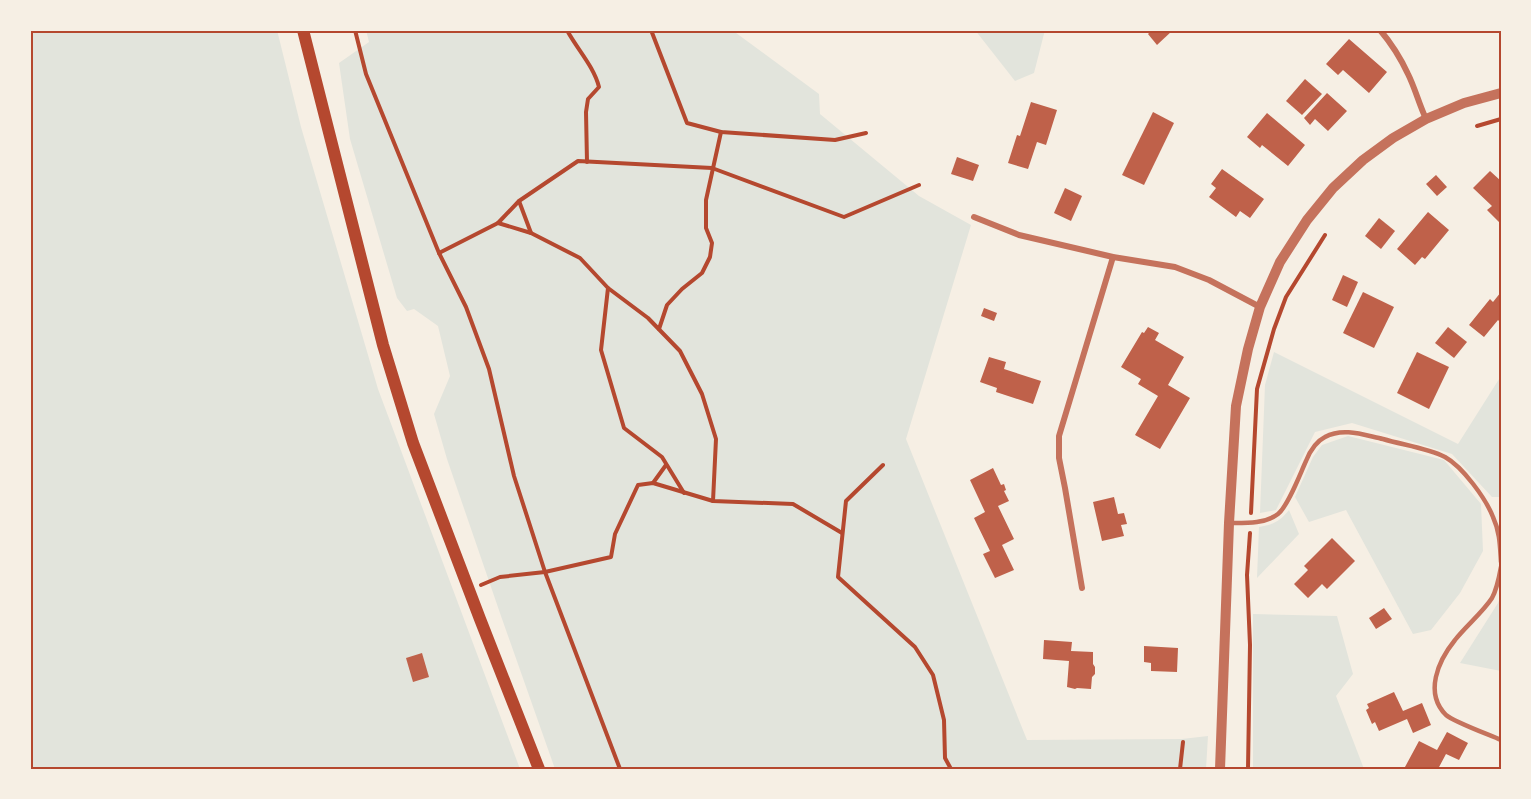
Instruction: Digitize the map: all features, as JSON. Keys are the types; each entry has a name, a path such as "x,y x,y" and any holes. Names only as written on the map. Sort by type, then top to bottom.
{"main road":[{"path":"303,30 383,345 413,443 539,769"}],"street":[{"path":"1380,30 1388,39 1409,75 1426,119"},
{"path":"1220,769 1236,406 1260,306 1280,262 1307,220 1333,188 1363,160 1393,138 1426,119 1464,103 1501,93"},
{"path":"974,217 1019,235 1174,267 1209,280 1260,306"},
{"path":"1082,588 1059,458 1059,436 1113,256"}],"lane":[{"path":"1229,524 1251,523 1270,519 1279,514 1286,505 1311,450 1326,436 1347,432 1435,453 1457,466 1486,503 1494,518 1500,538 1501,562"},
{"path":"1501,567 1491,598 1453,642 1440,664 1435,679 1435,693 1447,717 1501,740"}],"path":[{"path":"355,30 366,74 439,253 466,307 489,369 514,476 545,573 621,769"},
{"path":"568,30 575,45 596,75 599,87 588,99 587,162"},
{"path":"651,30 687,123 720,132 835,140 866,133"},
{"path":"1477,126 1501,119"},
{"path":"659,329 667,305 702,273 710,257 712,243 706,228 706,200 720,132"},
{"path":"439,253 498,223 519,201 578,161 712,168 843,217 919,185"},
{"path":"519,201 531,233"},
{"path":"498,223 531,233 580,258 608,288 648,318 680,351 702,394 716,439 713,501"},
{"path":"1248,769 1250,645 1247,575 1257,389 1274,328 1286,297 1325,235"},
{"path":"608,288 601,350 624,428 662,457 684,493"},
{"path":"653,483 666,465"},
{"path":"884,465 846,501 838,577 915,647 933,675 944,720 945,758 951,769"},
{"path":"469,590 500,578 545,573 610,557 615,534 638,485 653,483 713,501 794,504 842,533"},
{"path":"1180,769 1183,742"}],"shaded area":[{"path":"30,30 277,30 301,127 378,389 520,769 30,769"},
{"path":"366,30 732,30 819,94 820,114 919,196 971,225 906,439 1027,740 1182,739 1208,736 1206,769 555,769 447,459 434,414 450,376 438,326 414,309 407,311 397,298 350,139 339,63 369,42"},
{"path":"975,30 1045,30 1034,73 1015,81"},
{"path":"1274,352 1458,444 1501,376 1501,497 1492,497 1452,454 1352,423 1315,432 1276,510 1260,513 1265,385"},
{"path":"1348,436 1444,460 1481,504 1483,551 1460,593 1431,630 1413,634 1346,510 1309,522 1295,497 1313,457 1322,445"},
{"path":"1289,510 1299,534 1257,578 1259,527 1276,522"},
{"path":"1501,595 1501,671 1460,663 1498,603"},
{"path":"1253,614 1337,616 1353,674 1336,696 1364,769 1253,769"}],"building":[{"path":"1152,30 1173,30 1157,45 1148,34"},
{"path":"1349,39 1387,72 1369,93 1343,70 1338,75 1326,64"},
{"path":"1305,79 1322,94 1302,115 1286,101"},
{"path":"1327,93 1347,111 1328,131 1315,119 1310,125 1304,118"},
{"path":"1031,102 1057,110 1046,145 1037,142 1028,169 1008,163"},
{"path":"1153,112 1174,123 1144,185 1122,175"},
{"path":"1267,113 1305,145 1288,166 1262,145 1260,148 1247,137"},
{"path":"957,157 979,165 973,181 951,174"},
{"path":"1222,169 1264,199 1250,218 1240,211 1236,217 1209,197 1216,188 1211,184"},
{"path":"1490,171 1501,181 1501,224 1487,210 1492,206 1473,188"},
{"path":"1436,175 1447,187 1437,196 1426,184"},
{"path":"1065,188 1082,196 1071,221 1054,213"},
{"path":"1428,212 1449,230 1425,259 1422,257 1415,265 1397,249"},
{"path":"1379,218 1395,231 1381,249 1365,236"},
{"path":"1343,275 1358,282 1347,307 1332,300"},
{"path":"1363,292 1394,307 1374,348 1343,333"},
{"path":"1501,292 1501,323 1498,320 1484,337 1469,325 1490,299 1493,302"},
{"path":"984,308 997,313 994,321 981,316"},
{"path":"1148,327 1159,333 1155,340 1184,357 1168,385 1190,398 1160,449 1135,435 1158,396 1138,384 1141,379 1121,367 1142,332 1144,333"},
{"path":"1448,327 1467,342 1454,358 1435,343"},
{"path":"1417,352 1449,367 1429,409 1397,393"},
{"path":"989,357 1006,362 1004,369 1041,381 1033,404 996,392 997,388 980,382"},
{"path":"993,468 1006,490 1004,491 1009,501 998,506 1014,539 1002,545 1014,570 995,578 983,554 990,551 974,518 985,512 970,480"},
{"path":"1114,497 1118,514 1124,513 1127,524 1121,525 1124,536 1102,541 1093,502"},
{"path":"1332,538 1355,561 1327,589 1322,584 1308,598 1294,584 1308,570 1304,566"},
{"path":"1384,608 1392,619 1376,629 1369,618"},
{"path":"1044,640 1072,642 1071,651 1093,652 1095,674 1092,677 1091,689 1067,687 1069,661 1043,659"},
{"path":"1144,646 1178,648 1177,672 1151,671 1151,663 1144,662"},
{"path":"422,653 429,677 413,682 406,658"},
{"path":"1394,692 1403,711 1422,703 1431,725 1413,733 1407,719 1379,731 1375,722 1372,724 1366,710 1369,708 1367,704"},
{"path":"1447,732 1468,743 1459,760 1446,754 1438,769 1405,767 1419,741 1437,750"}]}
